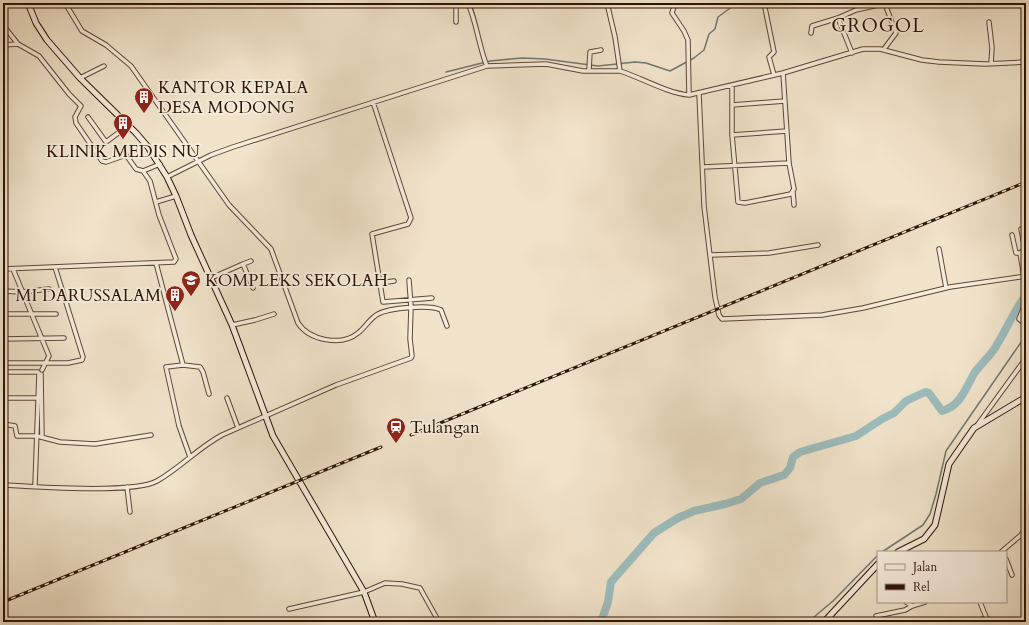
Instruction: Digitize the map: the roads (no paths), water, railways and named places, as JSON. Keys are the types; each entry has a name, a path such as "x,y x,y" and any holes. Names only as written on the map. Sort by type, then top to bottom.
{"street":[{"path":"28,3 41,32 80,78 129,125 160,164 176,196 191,235 212,278 232,325 265,415 280,449 364,592 375,622"},
{"path":"65,3 76,24 82,31 106,45 131,66 229,205 273,253 298,323 303,330 327,340 343,340 357,334 378,314 432,298"},
{"path":"456,3 456,22"},
{"path":"466,3 471,8 486,63"},
{"path":"607,3 620,71"},
{"path":"675,3 672,13 688,40 689,95"},
{"path":"764,3 774,52 769,56 774,75"},
{"path":"811,33 812,26 838,18 856,10 886,3 896,33 884,49"},
{"path":"838,18 852,52"},
{"path":"989,22 992,48 991,64"},
{"path":"3,25 18,44 38,56 69,94 82,106 75,117 76,123 102,161 105,162 126,154 136,169 143,171 160,164"},
{"path":"3,45 18,44"},
{"path":"167,177 233,147 373,102 486,63 546,64 620,71 637,76 676,93 689,95 699,94 783,73 862,49 884,49 928,61 991,64 1026,62"},
{"path":"589,67 590,52 601,50"},
{"path":"80,78 104,66"},
{"path":"783,73 789,163 794,205"},
{"path":"732,85 732,135 738,202 745,203 787,195 793,192"},
{"path":"699,94 704,206 715,298 720,317 726,320 822,315 871,306 946,288 1001,278 1025,276 1020,253"},
{"path":"732,105 785,101"},
{"path":"373,102 411,218 408,224 372,234 384,303 411,304 438,308 441,310 447,326"},
{"path":"88,118 106,142 129,125"},
{"path":"732,135 787,132"},
{"path":"702,167 789,163"},
{"path":"3,269 88,264 174,262 176,259 156,202 152,185 143,171"},
{"path":"156,202 176,196"},
{"path":"1020,253 1025,249 1021,229"},
{"path":"1012,236 1015,251 1016,253 1020,253"},
{"path":"711,255 769,253 818,245"},
{"path":"939,249 946,288"},
{"path":"212,278 251,261"},
{"path":"156,263 183,365"},
{"path":"243,264 253,288"},
{"path":"3,363 46,364 79,362 82,360 83,357 55,267"},
{"path":"13,269 49,356 46,364 40,372 40,437 35,485"},
{"path":"3,485 116,488 156,482 206,444 238,428 336,385 411,358 411,304 409,280"},
{"path":"380,283 394,281"},
{"path":"3,291 22,292 50,289"},
{"path":"1023,322 1019,316 1026,301"},
{"path":"3,314 56,314"},
{"path":"232,325 274,314"},
{"path":"3,339 64,338"},
{"path":"900,551 924,539 936,525 949,464 967,436 978,424 1026,358"},
{"path":"190,457 179,426 166,368 183,365 195,365 202,369 209,394"},
{"path":"3,372 40,372"},
{"path":"3,398 40,398"},
{"path":"227,398 238,428"},
{"path":"978,424 1026,398"},
{"path":"3,424 14,426 17,436 40,437 60,442 95,444 151,435"},
{"path":"127,487 130,512"},
{"path":"1003,551 1021,535 1026,528"},
{"path":"1007,562 1012,575"},
{"path":"824,622 877,567"},
{"path":"289,609 364,592 385,583 416,585 422,591 439,622"},
{"path":"908,603 912,606"},
{"path":"876,616 904,610 922,603"},
{"path":"973,622 988,620 980,603"},
{"path":"1015,622 1026,620"}],"waterway":[{"path":"446,72 490,61 522,58 545,59 598,66 635,62 646,63 670,71 694,58 704,50 709,34 715,29 718,17 737,3"},
{"path":"601,622 608,602 611,582 654,533 678,518 694,511 741,499 760,483 784,475 790,468 793,457 800,452 856,436 894,413 906,401 925,392 929,393 942,411 949,409 962,395 975,372 995,348 1017,308 1026,295"},
{"path":"1022,321 1026,312"},
{"path":"884,551 923,525 930,514 946,451 1026,335"},
{"path":"808,622 833,601 877,556"}],"railway":[{"path":"411,435 1026,182"},
{"path":"3,602 381,447"}],"place":[{"name":"KANTOR KEPALA DESA MODONG","path":"144,114"},
{"name":"KLINIK MEDIS NU","path":"123,140"},
{"name":"KOMPLEKS SEKOLAH","path":"191,297"},
{"name":"MI DARUSSALAM","path":"175,312"},
{"name":"Tulangan","path":"396,444"}],"district":[{"name":"GROGOL","path":"878,26"}]}
